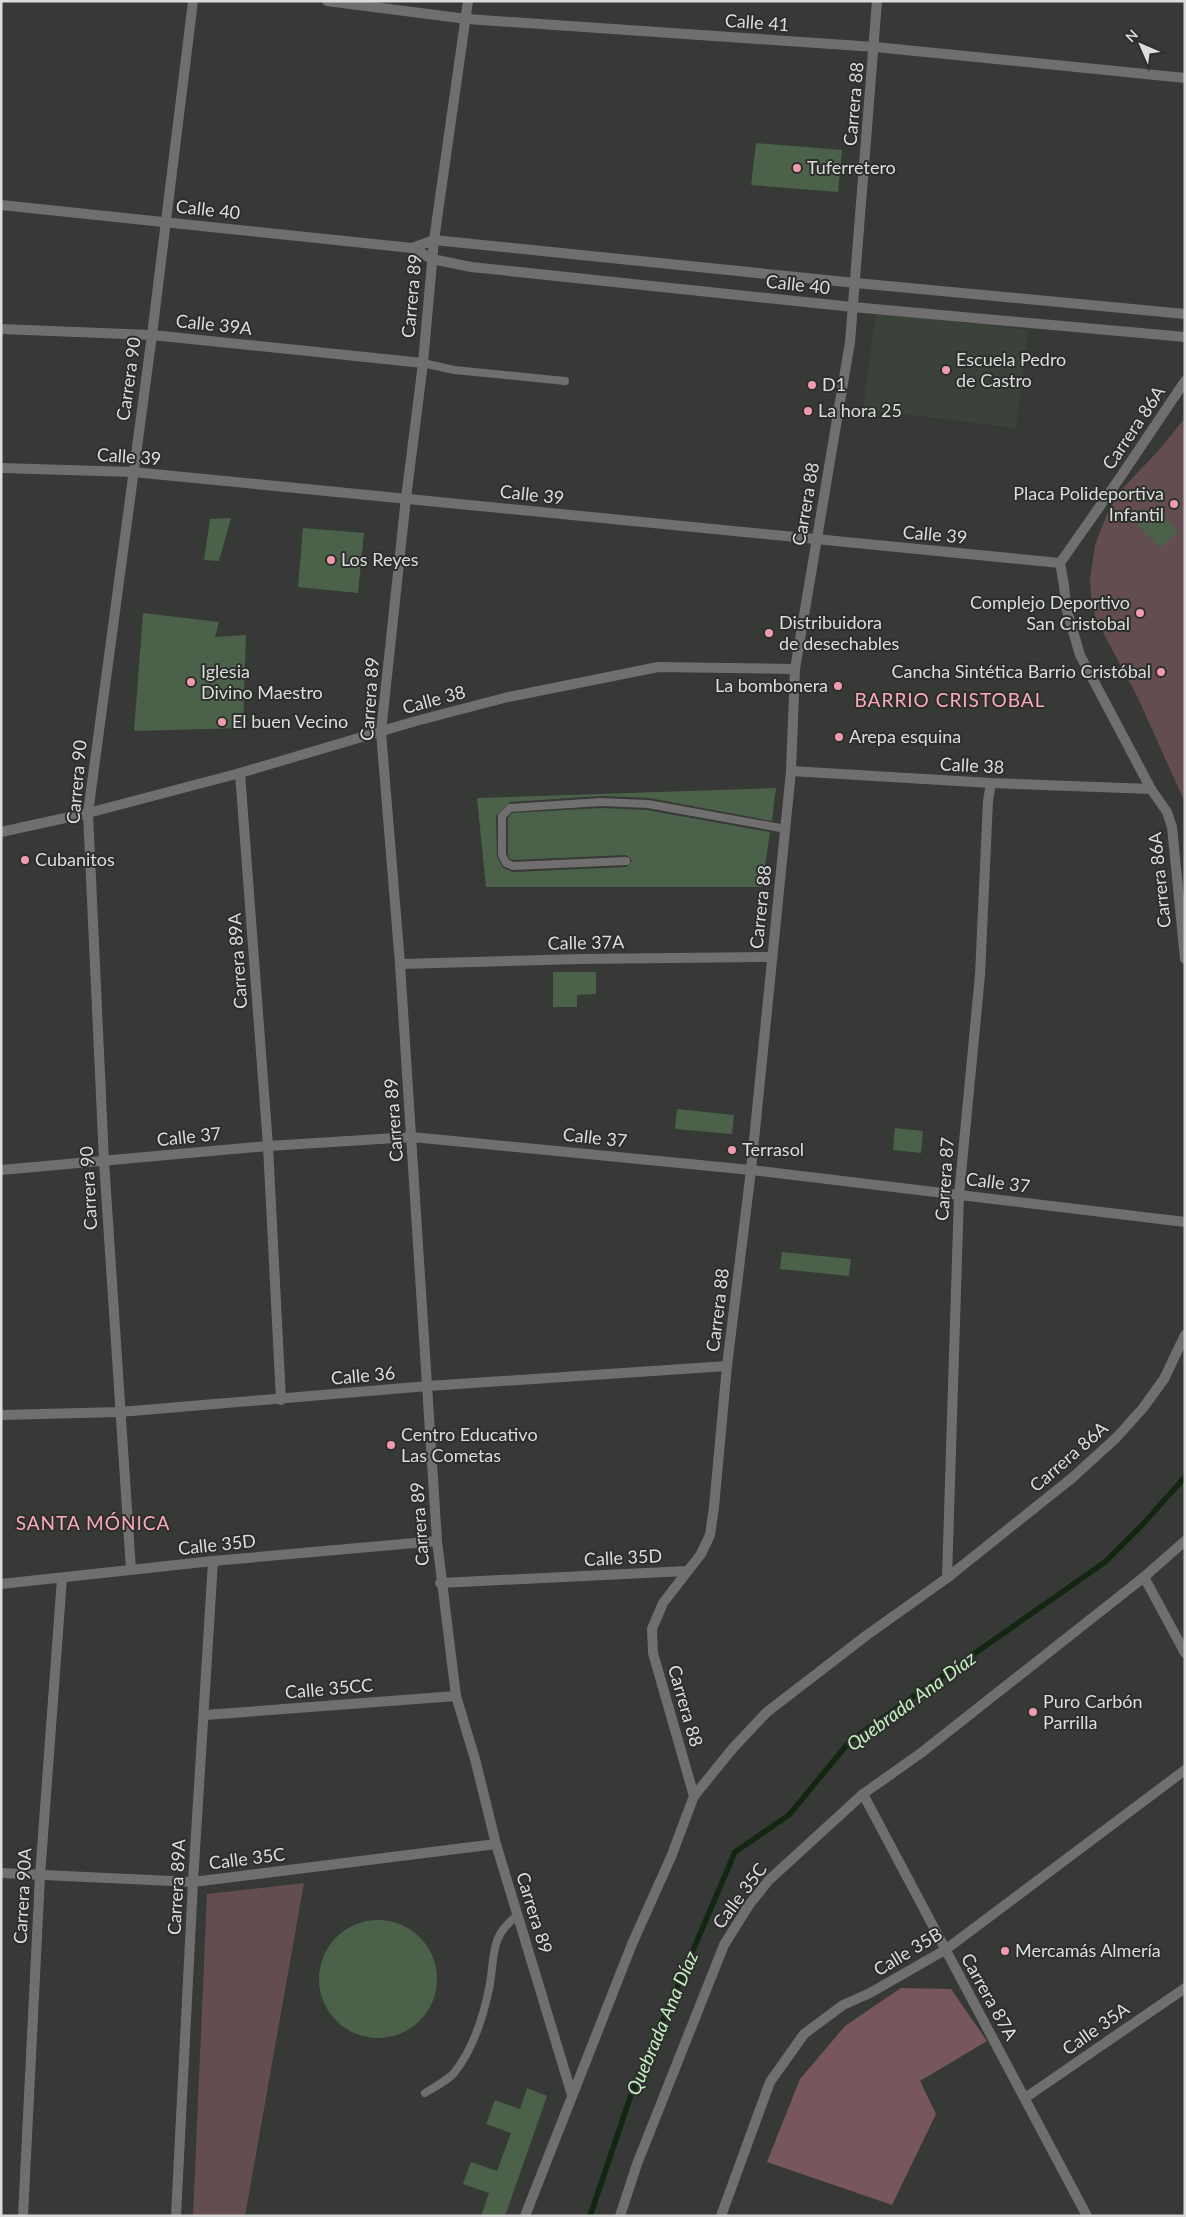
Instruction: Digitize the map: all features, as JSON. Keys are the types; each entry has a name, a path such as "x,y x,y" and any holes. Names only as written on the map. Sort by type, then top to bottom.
{"street":[{"name":"Carrera 90","path":"131,1570 104,1161 88,813 152,335 193,1"},
{"name":"Calle 41","path":"327,1 467,19 875,47 1185,78"},
{"name":"Carrera 89","path":"468,1 467,19 434,240 423,362 406,498 381,732 412,1137 440,1583 456,1696 475,1759 496,1844 572,2095"},
{"name":"Carrera 88","path":"694,1796 653,1653 652,1628 663,1603 701,1554 710,1535 714,1507 727,1366 752,1170 786,828 791,771 795,669 850,342 875,47 877,1"},
{"name":"Calle 40","path":"1,205 412,248 432,259 481,268 853,307 1185,337"},
{"name":"Calle 40","path":"412,248 434,240 1185,314"},
{"name":"Calle 39A","path":"1,329 152,335 423,362"},
{"name":"Carrera 86A","path":"1185,381 1060,563 1066,607 1080,655 1151,789 1167,812 1172,827 1185,959"},
{"name":"Calle 39","path":"1,468 133,472 1060,563"},
{"name":"Calle 38","path":"1,832 88,813 240,773 508,698 658,667 795,669"},
{"name":"Calle 38","path":"791,771 991,783 1151,789"},
{"name":"Carrera 89A","path":"240,773 268,1146 281,1400"},
{"name":"Carrera 87","path":"947,1578 959,1195 980,975 988,801 991,783"},
{"name":"Calle 37A","path":"400,964 580,959 772,957"},
{"name":"Calle 37","path":"1,1170 268,1146 412,1137 752,1170 1185,1222"},
{"name":"Carrera 86A","path":"947,1578 1072,1478 1116,1438 1143,1408 1164,1379 1185,1336"},
{"name":"Calle 36","path":"1,1415 120,1412 281,1400 428,1386 727,1366"},
{"path":"1185,1541 1144,1577 1185,1653"},
{"name":"Calle 35D","path":"1,1584 213,1561 436,1542"},
{"name":"Carrera 89A","path":"176,2216 193,1882 205,1715 213,1561"},
{"name":"Calle 35D","path":"440,1583 687,1571"},
{"name":"Calle 35C","path":"620,2216 637,2164 724,1945 749,1905 769,1880 864,1794 1008,1685 1144,1577"},
{"name":"Carrera 90A","path":"23,2216 40,1876 62,1578"},
{"path":"525,2216 632,1944 671,1857 694,1796 733,1748 767,1712 867,1635 947,1578"},
{"name":"Calle 35CC","path":"205,1715 456,1696"},
{"name":"Calle 35B","path":"721,2216 770,2082 804,2034 843,2005 870,1993 945,1950 1185,1770"},
{"name":"Carrera 87A","path":"864,1794 1087,2216"},
{"name":"Calle 35C","path":"1,1873 193,1882 496,1844"},
{"name":"Calle 35A","path":"1025,2098 1185,1988"}],"lane":[{"path":"423,362 454,370 565,381"},
{"path":"626,861 513,866 506,863 502,855 502,816 510,808 601,802 648,804 786,828"},
{"path":"425,2093 453,2074 476,2038 490,1984 497,1939 505,1925 518,1915"}],"shaded area":[{"name":"Escuela Pedro de Castro","path":"876,312 1028,330 1016,428 863,409"},
{"name":"Complejo Deportivo San Cristobal","path":"1185,418 1185,798 1183,798 1137,696 1097,621 1092,605 1090,579 1095,545 1109,509 1124,487 1158,451"},
{"path":"304,1883 245,2216 193,2216 207,1894"},
{"path":"901,1988 951,1989 987,2041 920,2081 936,2114 892,2205 767,2162 800,2079 845,2026"}],"building":[{"name":"Tuferretero","path":"756,143 842,150 838,192 751,185"},
{"path":"1155,507 1178,531 1161,548 1137,525"},
{"path":"231,518 219,561 204,560 210,519"},
{"name":"Los Reyes","path":"303,528 364,533 358,593 298,587"},
{"name":"Iglesia Divino Maestro","path":"143,613 219,622 215,637 246,635 243,728 134,731"},
{"path":"776,788 772,821 649,798 601,796 510,802 496,816 497,857 503,868 513,872 626,867 632,861 626,855 510,859 508,854 508,818 512,813 601,808 647,810 770,832 762,887 486,887 477,798"},
{"path":"553,972 596,972 596,994 577,995 577,1007 553,1007"},
{"path":"677,1109 734,1115 732,1134 675,1129"},
{"path":"895,1128 923,1131 921,1153 893,1150"},
{"path":"782,1252 851,1259 849,1276 780,1269"},
{"path":"378,1920 401,1924 420,1937 433,1956 437,1979 433,2002 420,2021 401,2034 378,2038 355,2034 336,2021 323,2002 319,1979 323,1956 336,1937 355,1924"},
{"path":"527,2088 547,2096 505,2216 481,2216 489,2193 463,2184 471,2162 497,2171 511,2133 486,2124 495,2100 520,2109"}],"waterway":[{"name":"Quebrada Ana Díaz","path":"590,2216 631,2095 735,1852 789,1815 850,1741 1105,1562 1143,1524 1185,1477"}],"place":[{"name":"Tuferretero","path":"797,168"},
{"name":"Escuela Pedro de Castro","path":"946,370"},
{"name":"D1","path":"812,385"},
{"name":"La hora 25","path":"808,411"},
{"name":"Placa Polideportiva Infantil","path":"1174,504"},
{"name":"Los Reyes","path":"331,560"},
{"name":"Complejo Deportivo San Cristobal","path":"1140,613"},
{"name":"Distribuidora de desechables","path":"769,633"},
{"name":"Cancha Sintética Barrio Cristóbal","path":"1161,672"},
{"name":"Iglesia Divino Maestro","path":"191,682"},
{"name":"La bombonera","path":"838,686"},
{"name":"El buen Vecino","path":"222,722"},
{"name":"Arepa esquina","path":"839,737"},
{"name":"Cubanitos","path":"25,860"},
{"name":"Terrasol","path":"732,1150"},
{"name":"Centro Educativo Las Cometas","path":"391,1445"},
{"name":"Puro Carbón Parrilla","path":"1033,1712"},
{"name":"Mercamás Almería","path":"1005,1951"}],"district":[{"name":"BARRIO CRISTOBAL","path":"950,700"},
{"name":"SANTA MÓNICA","path":"93,1523"}]}
